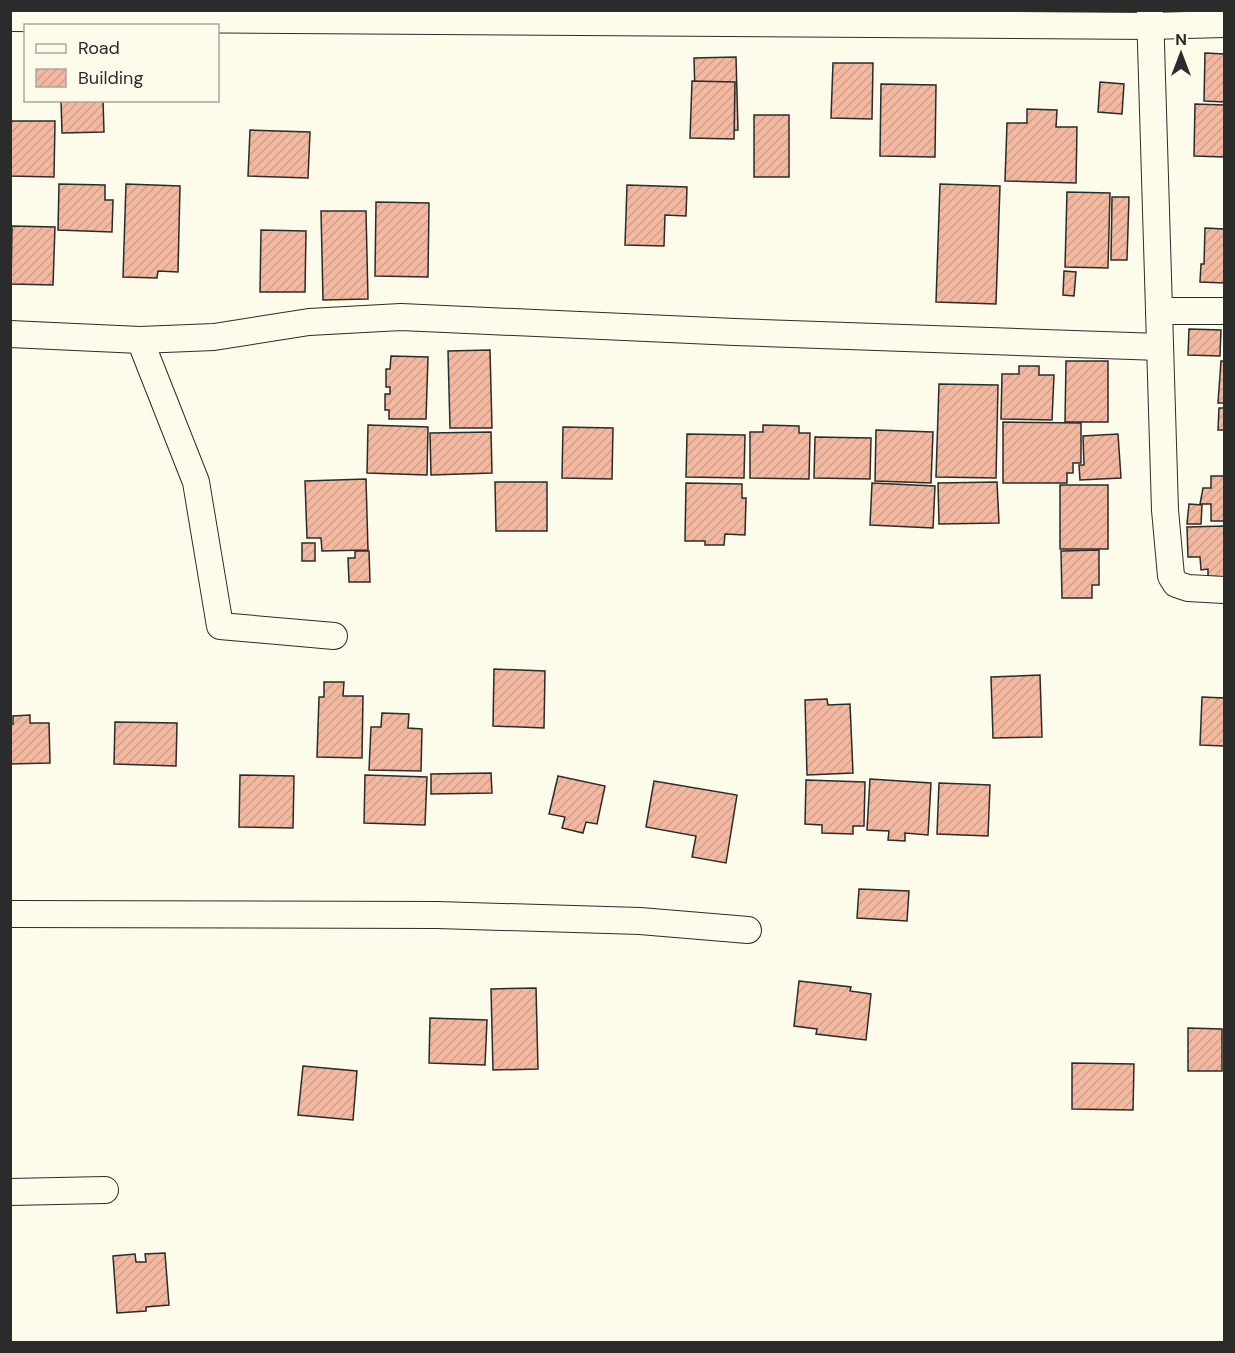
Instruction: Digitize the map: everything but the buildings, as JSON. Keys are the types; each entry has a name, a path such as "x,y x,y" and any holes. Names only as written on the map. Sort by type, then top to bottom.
{"street":[{"path":"10,18 497,15 1150,18 1224,24"},
{"path":"1150,18 1165,510 1171,576 1176,585 1224,590"},
{"path":"1159,311 1224,311"},
{"path":"10,334 140,340 214,337 309,322 401,317 1160,347"},
{"path":"140,340 196,482 220,626 334,636"},
{"path":"10,914 437,915 640,921 748,930"},
{"path":"10,1192 105,1190"}]}
